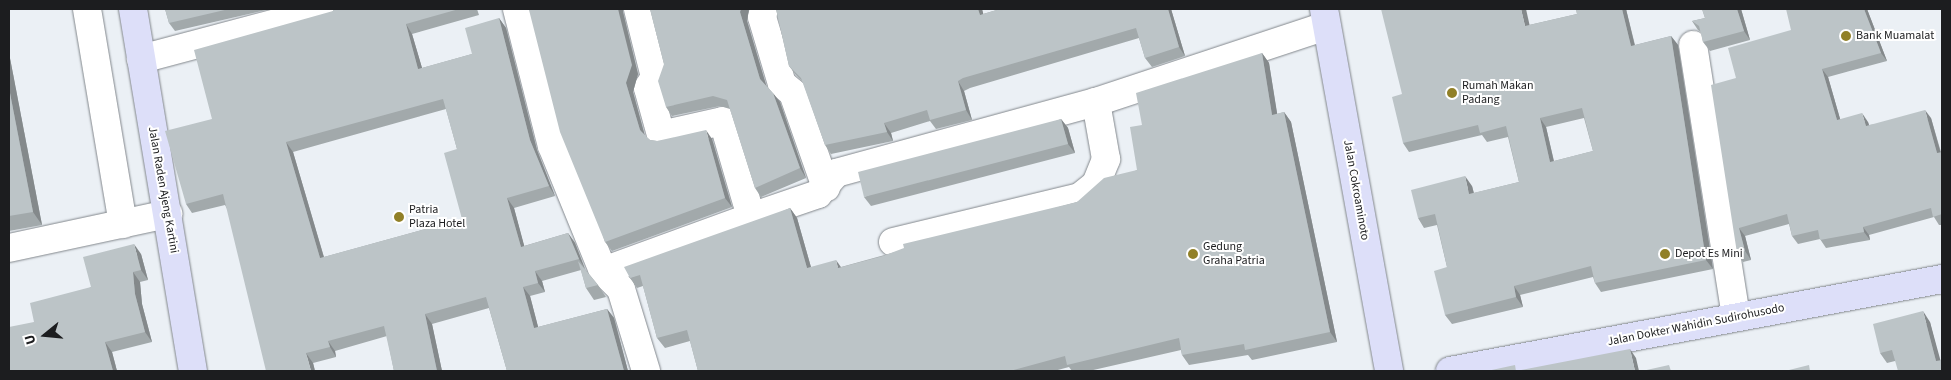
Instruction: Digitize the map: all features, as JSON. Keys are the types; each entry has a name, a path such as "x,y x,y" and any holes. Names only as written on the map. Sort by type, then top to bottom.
{"main road":[{"name":"Jalan Raden Ajeng Kartini","path":"133,9 193,371"},
{"name":"Jalan Cokroaminoto","path":"1325,17 1388,371"},
{"name":"Jalan Dokter Wahidin Sudirohusodo","path":"1450,371 1942,279"}],"street":[{"path":"87,9 123,224"},
{"path":"141,58 329,9"},
{"path":"518,9 552,146 604,271 621,289 646,371"},
{"path":"638,9 654,78 648,88 661,135 723,121 751,217"},
{"path":"764,9 762,17 782,84 793,93 826,187"},
{"path":"604,271 751,217 826,187 836,173 1096,102 1325,17"},
{"path":"1694,45 1736,317"},
{"path":"893,242 1080,197 1096,184 1106,158 1096,102"},
{"path":"9,248 168,214"}],"building":[{"path":"165,9 229,9 169,23"},
{"path":"334,9 459,9 406,24 418,69 472,54 465,28 499,18 530,140 549,186 507,198 521,247 568,233 579,259 535,271 538,283 523,287 534,328 607,309 624,371 507,371 486,297 425,314 437,371 394,371 384,326 328,341 330,347 306,353 311,371 266,371 223,194 186,204 165,131 212,119 194,50 333,11","holes":["443,99 457,149 444,153 462,219 320,258 286,142"]},
{"path":"618,9 632,65 626,83 640,130 650,140 657,141 706,130 725,198 605,242 560,132 529,10"},
{"path":"650,9 741,9 740,12 760,79 773,93 800,168 755,188 727,100 713,96 666,107 658,81 664,64"},
{"path":"776,9 978,9 980,15 1000,9 1168,9 1179,47 1145,58 1136,28 963,78 958,81 966,110 930,120 927,110 884,123 887,132 825,145 801,78 789,66"},
{"path":"1381,9 1521,9 1525,26 1577,14 1576,9 1622,9 1631,46 1671,36 1706,260 1595,283 1591,266 1514,286 1516,297 1445,315 1434,271 1447,267 1435,214 1418,218 1411,190 1465,176 1469,194 1519,182 1506,126 1480,133 1478,125 1403,143 1392,97 1402,94","holes":["1582,108 1593,151 1550,162 1540,118"]},
{"path":"1702,9 1737,9 1744,31 1703,42 1699,26 1692,21 1705,18"},
{"path":"1786,9 1864,9 1881,53 1822,69 1837,120 1862,113 1866,126 1925,110 1937,153 1942,152 1942,214 1933,217 1931,208 1863,227 1864,232 1820,240 1818,230 1792,236 1787,214 1739,228 1745,251 1737,253 1711,85 1736,78 1728,48 1791,30"},
{"path":"1262,53 1272,115 1284,112 1330,332 1245,350 1244,344 1182,355 1179,338 1067,365 1065,356 1010,371 698,371 687,330 657,338 640,275 630,278 624,267 790,208 807,268 836,260 838,268 883,256 904,248 903,244 1077,202 1104,178 1137,170 1130,127 1142,125 1136,93"},
{"path":"9,88 33,212 9,216"},
{"path":"1061,119 1068,144 864,197 858,172"},
{"path":"134,244 141,270 133,272 135,294 145,332 105,342 113,371 9,371 9,327 34,322 30,303 91,287 83,257"},
{"path":"578,261 598,285 586,288"},
{"path":"1923,311 1936,361 1942,360 1942,371 1898,371 1892,350 1880,353 1873,324"},
{"path":"1630,349 1635,371 1516,371"},
{"path":"1515,365 1516,371 1487,371"},
{"path":"1669,365 1671,371 1642,371"},
{"path":"1809,365 1810,371 1785,371"}],"place":[{"name":"Bank Muamalat","path":"1846,36"},
{"name":"Rumah Makan Padang","path":"1452,93"},
{"name":"Patria Plaza Hotel","path":"399,217"},
{"name":"Gedung Graha Patria","path":"1193,254"},
{"name":"Depot Es Mini","path":"1665,254"}]}
